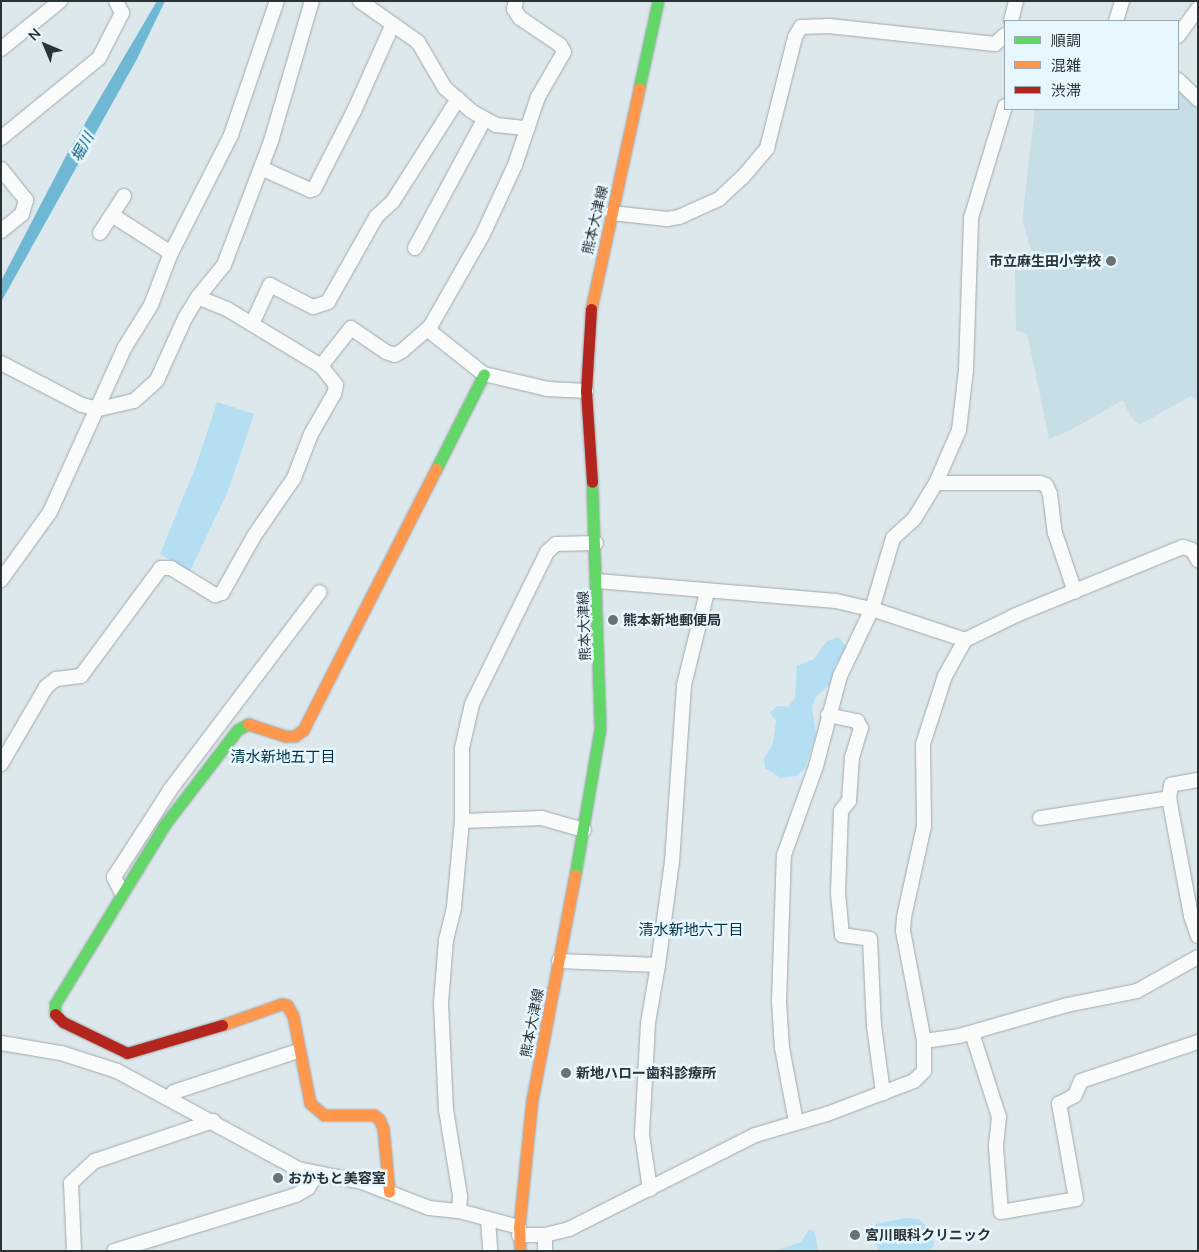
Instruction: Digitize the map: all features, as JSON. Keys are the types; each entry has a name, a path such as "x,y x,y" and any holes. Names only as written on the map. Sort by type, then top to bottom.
{"street":[{"path":"1,49 60,1"},
{"path":"1,138 99,58 122,13 116,1"},
{"path":"1,580 50,512 99,409 125,347 151,306 171,253 231,134 277,1"},
{"path":"1,363 82,405 99,409 134,401 157,380 198,297 224,265 261,168 312,1"},
{"path":"360,1 418,42 428,55 433,72 458,100 484,120 503,127 527,128"},
{"path":"321,366 352,328 394,355 430,327 483,234 515,165 538,97 564,52 560,45 520,18 514,9 516,1"},
{"name":"熊本大津線","path":"520,1251 519,1231 532,1100 584,830 600,728 598,581 586,390 591,304 658,1"},
{"path":"1012,20 1016,1"},
{"path":"1116,20 1122,1"},
{"path":"1179,35 1198,8"},
{"path":"261,168 310,190 314,189 354,111 393,24"},
{"path":"612,212 667,219 679,217 718,199 743,177 767,148 795,37 801,27 829,26 995,44 1004,39"},
{"path":"1179,81 1198,99"},
{"path":"252,324 270,285 313,307 328,302 376,217 393,201 458,100"},
{"path":"796,1122 782,1048 779,1002 784,855 816,766 828,715 840,676 872,609 893,538 914,519 936,483 959,430 966,370 968,240 971,218 1004,108"},
{"path":"415,248 484,120"},
{"path":"1,169 26,200 22,214 1,231"},
{"path":"100,233 124,196"},
{"path":"112,215 171,253"},
{"path":"1,764 46,688 56,679 81,676 161,568 171,568 215,594 222,593 294,478 311,434 334,394 336,385 321,366 252,324 198,297"},
{"path":"430,327 432,333 484,374 548,388 586,390"},
{"path":"389,1192 383,1128 379,1120 374,1116 324,1115 315,1110 298,1050 291,1009 281,1004 254,1015 126,1053 116,1050 63,1022 54,1013 54,1004 166,823 236,730 246,723 286,736 295,736 303,730 484,374"},
{"path":"936,483 1046,485 1050,494 1055,533 1074,592"},
{"path":"459,1211 460,1196 446,1110 441,1003 446,940 454,907 462,822 462,748 472,704 548,552 556,544 596,544"},
{"path":"1,1043 90,1060 213,1121 298,1169 362,1182 429,1208 459,1211 488,1219 519,1231 545,1235 569,1228 650,1189 719,1151 914,1081 924,1071 924,1041 904,931 904,917 924,826 923,744 945,676 964,640 1016,615 1183,547 1192,550 1198,560"},
{"path":"598,581 707,592 836,600 872,609 964,640"},
{"path":"122,893 114,877 165,797 320,592"},
{"path":"650,1189 642,1135 648,1023 672,862 684,684 707,592"},
{"path":"828,715 857,720 861,728 852,757 853,775 849,801 841,811 838,838 838,893 842,935 870,939 874,1026 883,1093"},
{"path":"1198,780 1171,785 1169,798 1187,900 1198,936"},
{"path":"1040,818 1169,798"},
{"path":"462,822 542,818 584,830"},
{"path":"924,1041 972,1032 1067,1005 1137,991 1198,958"},
{"path":"559,961 658,966"},
{"path":"972,1032 999,1117 996,1148 1001,1212 1076,1198 1059,1104 1075,1095 1080,1081 1198,1042"},
{"path":"169,1098 174,1092 298,1050"},
{"path":"74,1251 71,1183 95,1161 213,1121"},
{"path":"114,1251 296,1195 308,1188 316,1174"},
{"path":"488,1219 490,1251"},
{"path":"545,1235 545,1251"}],"shaded area":[{"name":"市立麻生田小学校","path":"1179,88 1198,106 1198,401 1191,396 1139,425 1130,416 1123,400 1071,430 1049,439 1027,333 1016,331 1015,265 1033,256 1022,220 1035,110 1179,110"},
{"path":"217,402 254,414 228,491 190,571 160,554 196,466"},
{"path":"838,637 847,647 835,665 830,685 816,696 812,706 816,735 805,768 797,776 781,778 765,768 764,759 773,743 776,721 770,713 777,706 788,707 795,698 797,666 814,659 827,641"},
{"path":"905,1218 919,1219 931,1231 934,1244 930,1251 878,1251 872,1229 876,1224"},
{"path":"809,1229 815,1232 818,1251 775,1251 801,1242"}],"water":[{"name":"堀川","path":"157,1 165,1 137,59 1,302 1,281 67,154"}],"traffic: fast":[{"path":"639,88 658,1"},
{"path":"436,469 484,374"},
{"path":"575,875 600,728 592,482"},
{"path":"55,1014 55,1004 166,823 237,730 248,724"}],"traffic: slow":[{"path":"591,309 639,88"},
{"path":"248,724 286,736 295,736 303,730 436,469"},
{"path":"520,1251 519,1227 532,1100 575,875"},
{"path":"222,1025 281,1004 287,1005 293,1016 310,1103 324,1115 374,1115 379,1119 383,1128 389,1192"}],"traffic: jam":[{"path":"591,309 586,391 592,482"},
{"path":"55,1014 63,1022 127,1053 222,1025"}],"place":[{"name":"市立麻生田小学校","path":"1111,261"},
{"name":"熊本新地郵便局","path":"613,620"},
{"name":"新地ハロー歯科診療所","path":"566,1073"},
{"name":"おかもと美容室","path":"278,1178"},
{"name":"宮川眼科クリニック","path":"855,1235"}],"district":[{"name":"清水新地五丁目","path":"283,757"},
{"name":"清水新地六丁目","path":"691,930"}]}
